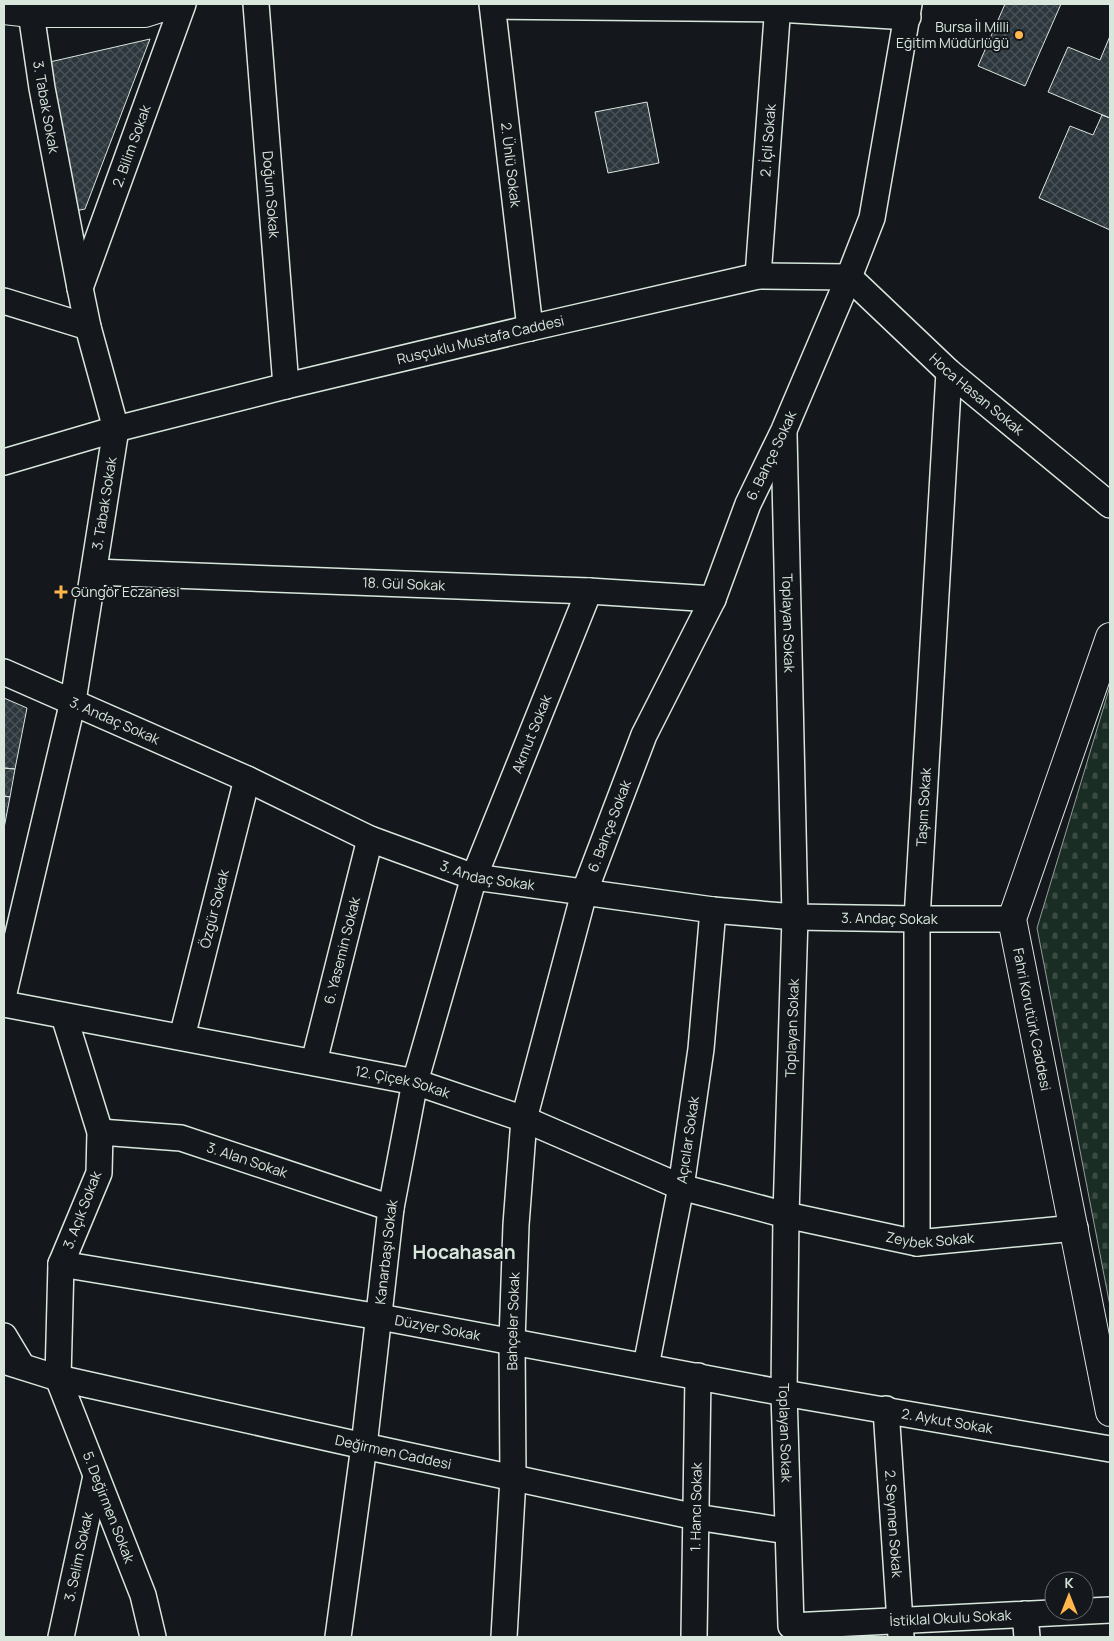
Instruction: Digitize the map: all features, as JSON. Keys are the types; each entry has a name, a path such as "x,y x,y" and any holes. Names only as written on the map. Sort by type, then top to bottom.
{"street":[{"path":"4,10 31,13 145,14 173,4"},
{"name":"2. Bilim Sokak","path":"80,288 183,4"},
{"name":"Doğum Sokak","path":"256,4 286,386"},
{"path":"493,5 909,10"},
{"name":"2. Ünlü Sokak","path":"493,5 530,328"},
{"name":"2. İçli Sokak","path":"758,276 778,7"},
{"name":"6. Bahçe Sokak","path":"584,893 644,735 713,599 748,504 784,430 872,218 909,10"},
{"name":"3. Tabak Sokak","path":"4,993 73,701 116,429 88,327 80,288 42,88 31,13"},
{"name":"Rusçuklu Mustafa Caddesi","path":"4,462 116,429 286,386 758,276 849,277"},
{"name":"Hoca Hasan Sokak","path":"849,277 949,372 1110,505"},
{"path":"4,302 88,327"},
{"name":"Taşım Sokak","path":"917,1242 917,920 949,372"},
{"name":"Toplayan Sokak","path":"784,430 795,917 786,1215 784,1392 790,1626"},
{"name":"18. Gül Sokak","path":"94,572 588,591 713,599"},
{"name":"Akmut Sokak","path":"474,877 588,591"},
{"path":"1012,918 1110,637"},
{"name":"3. Andaç Sokak","path":"4,672 246,779 370,839 474,877 713,910 795,917 917,920 1012,918"},
{"name":"Özgür Sokak","path":"182,1037 246,779"},
{"name":"6. Yasemin Sokak","path":"314,1062 370,839"},
{"name":"Kanarbaşı Sokak","path":"338,1637 380,1317 391,1208 415,1082 474,877"},
{"name":"Bahçeler Sokak","path":"504,1637 513,1478 512,1341 516,1225 524,1119 584,893"},
{"name":"Açıcılar Sokak","path":"646,1366 681,1187 701,1049 713,910"},
{"name":"Fahri Korutürk Caddesi","path":"1012,918 1110,1412"},
{"name":"12. Çiçek Sokak","path":"4,1004 415,1082 524,1119 681,1187 786,1215"},
{"name":"3. Açık Sokak","path":"58,1378 61,1264 99,1173 100,1132 64,1016"},
{"name":"3. Alan Sokak","path":"100,1132 181,1138 391,1208"},
{"name":"Zeybek Sokak","path":"786,1215 917,1242 1075,1228"},
{"name":"Düzyer Sokak","path":"61,1264 380,1317 784,1392"},
{"path":"4,1336 13,1363"},
{"name":"Değirmen Caddesi","path":"13,1363 58,1378 364,1446 696,1517 787,1531"},
{"name":"1. Hancı Sokak","path":"694,1637 698,1376"},
{"name":"5. Değirmen Sokak","path":"58,1378 143,1595 153,1637"},
{"name":"2. Aykut Sokak","path":"784,1392 1110,1449"},
{"name":"2. Seymen Sokak","path":"886,1409 900,1629"},
{"name":"3. Selim Sokak","path":"60,1637 96,1476"},
{"name":"İstiklal Okulu Sokak","path":"790,1626 900,1629 1026,1626 1110,1610"}],"green space":[{"path":"1110,686 1110,1306 1037,928"}],"building":[{"name":"Bursa İl Milli Eğitim Müdürlüğü","path":"1005,4 1061,4 1025,86 978,66"},
{"path":"1110,36 1110,118 1048,92 1068,47 1100,60"},
{"path":"150,39 85,209 75,211 41,64"},
{"path":"647,102 659,163 608,173 595,112"},
{"path":"1102,115 1110,118 1110,230 1039,198 1070,126 1093,135"},
{"path":"4,698 27,708 15,769 4,768"},
{"path":"4,768 15,769 10,797 4,796"},
{"path":"4,796 10,797 4,828"}],"place":[{"name":"Bursa İl Milli Eğitim Müdürlüğü","path":"1019,35"},
{"name":"Güngör Eczanesi","path":"61,592"}],"district":[{"name":"Hocahasan","path":"464,1252"}]}
